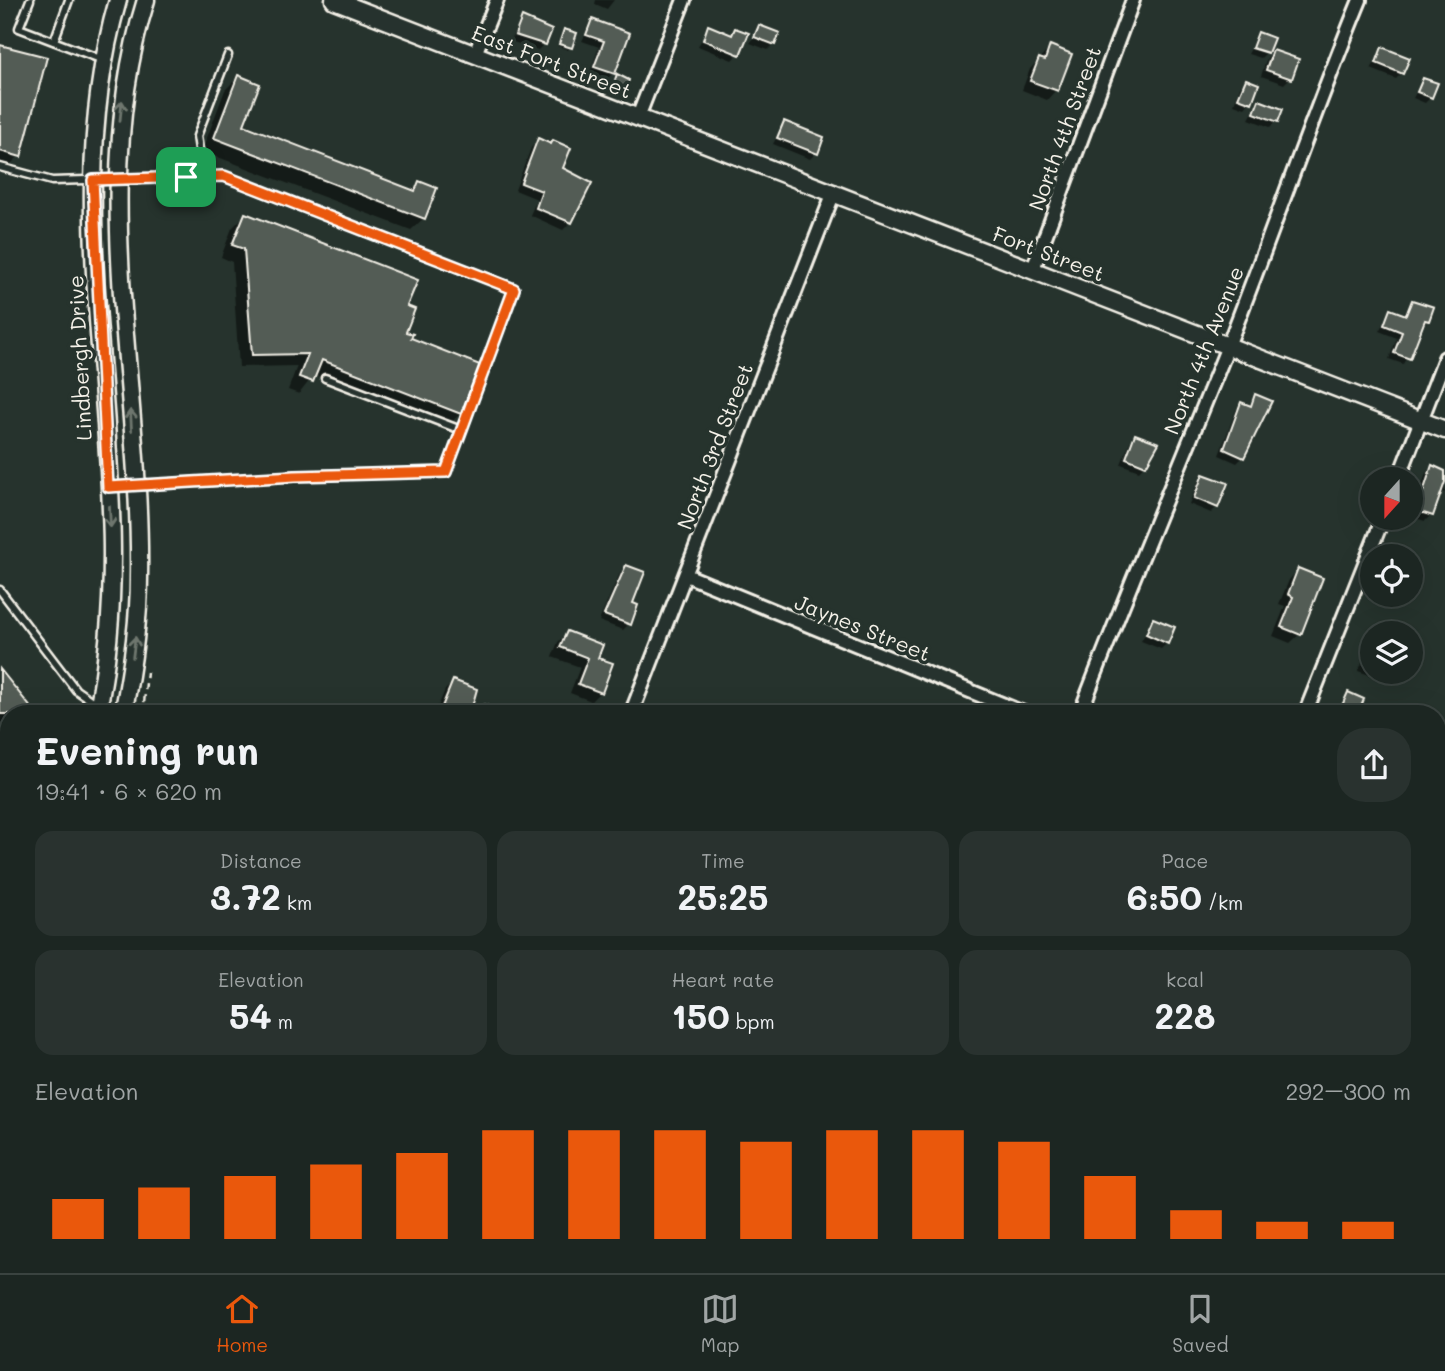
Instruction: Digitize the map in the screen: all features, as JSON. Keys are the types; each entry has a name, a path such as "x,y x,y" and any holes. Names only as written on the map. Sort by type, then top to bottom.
{"street":[{"name":"Lindbergh Drive","path":"103,705 111,614 108,487 93,180 95,110 103,60 118,0"},
{"path":"124,705 138,611 136,485 117,179 126,75 146,0"},
{"name":"East Fort Street","path":"334,0 638,117"},
{"path":"475,54 496,0"},
{"path":"638,117 684,0"},
{"name":"North 4th Street","path":"1032,269 1133,0"},
{"name":"North 4th Avenue","path":"1083,705 1138,562 1228,345 1317,104 1360,0"},
{"name":"Fort Street","path":"638,117 1445,430"},
{"name":"North 3rd Street","path":"635,705 834,192"},
{"path":"1403,467 1445,358"},
{"path":"1310,705 1378,530"},
{"name":"Jaynes Street","path":"686,575 1004,705"}],"lane":[{"path":"30,0 19,28 103,60"},
{"path":"54,41 69,0"},
{"path":"203,176 197,136 228,55"},
{"path":"0,167 52,181 224,176 514,289 446,472 108,487"},
{"path":"325,378 461,430"},
{"path":"0,590 76,690 95,705"}],"path":[{"path":"144,705 147,671"}],"building":[{"path":"522,17 552,30 546,45 515,35"},
{"path":"592,19 630,33 615,74 594,67 604,41 586,35"},
{"path":"708,25 732,35 735,28 749,33 740,55 703,40"},
{"path":"759,25 780,33 775,45 754,37"},
{"path":"564,29 577,33 572,48 559,44"},
{"path":"1258,32 1274,38 1268,53 1252,48"},
{"path":"0,45 47,57 21,157 0,151"},
{"path":"1050,45 1072,54 1058,91 1030,81 1039,58 1045,60"},
{"path":"1382,47 1410,58 1403,74 1376,63"},
{"path":"1273,50 1299,59 1292,79 1266,70"},
{"path":"617,74 629,80 625,90 613,86"},
{"path":"238,75 260,84 244,125 415,191 419,181 437,188 425,219 214,138"},
{"path":"1423,78 1438,83 1432,98 1417,92"},
{"path":"1246,79 1259,84 1252,103 1238,98"},
{"path":"1259,100 1283,109 1278,122 1254,113"},
{"path":"784,121 824,137 818,154 777,138"},
{"path":"538,138 551,144 553,140 571,148 563,168 592,183 572,223 536,208 542,191 521,183"},
{"path":"245,213 418,280 407,306 415,309 406,332 413,334 411,338 480,365 461,414 322,360 313,382 299,377 308,354 252,355 244,249 232,245"},
{"path":"1412,300 1434,307 1429,321 1425,320 1410,359 1394,353 1402,332 1384,325 1390,309 1406,315"},
{"path":"1255,394 1272,401 1244,458 1224,449 1241,402 1251,406"},
{"path":"1135,434 1159,443 1146,466 1126,458"},
{"path":"1432,465 1445,471 1445,482 1433,516 1423,513 1423,493"},
{"path":"1203,474 1228,483 1218,508 1194,498"},
{"path":"626,565 645,572 633,603 638,605 631,625 604,615"},
{"path":"1298,568 1323,578 1301,635 1281,627 1293,597 1288,594"},
{"path":"1153,618 1175,627 1168,644 1146,634"},
{"path":"567,631 603,645 598,658 613,663 602,693 578,684 588,658 560,647"},
{"path":"0,669 29,705 0,705"},
{"path":"453,680 477,689 473,705 443,705"},
{"path":"1348,692 1364,699 1362,705 1342,705"}],"route":[{"path":"224,176 514,289 446,472 295,476 108,487 93,226 93,180 186,177 224,176"}]}
